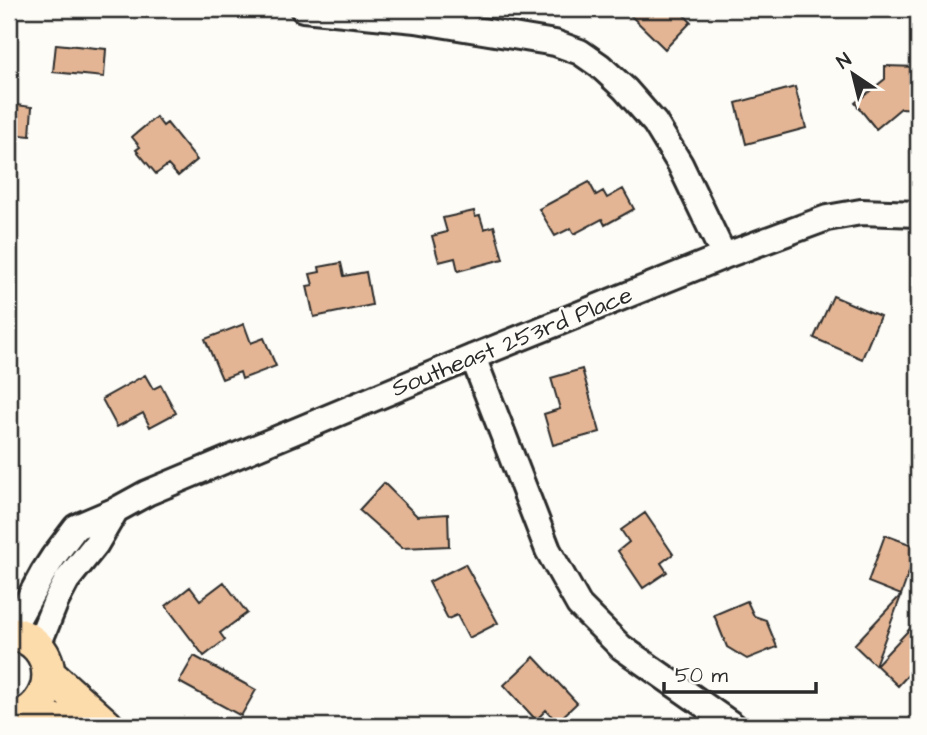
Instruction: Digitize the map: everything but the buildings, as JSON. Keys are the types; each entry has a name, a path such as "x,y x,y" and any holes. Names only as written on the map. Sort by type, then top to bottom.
{"main road":[{"path":"9,633 24,637 43,661 107,726"},
{"path":"19,717 37,706 44,696 48,686 43,661"},
{"path":"19,717 75,726"}],"street":[{"path":"303,9 416,14 555,43 580,52 625,89 655,123 680,164 724,256"},
{"name":"Southeast 253rd Place","path":"9,633 43,573 76,527 116,510 147,492 473,357 724,256 827,218 861,212 918,214"},
{"path":"473,357 548,550 579,606 621,647 734,726"},
{"name":"Southeast 253rd Place","path":"43,661 56,601 67,580 96,544 116,510"}]}
